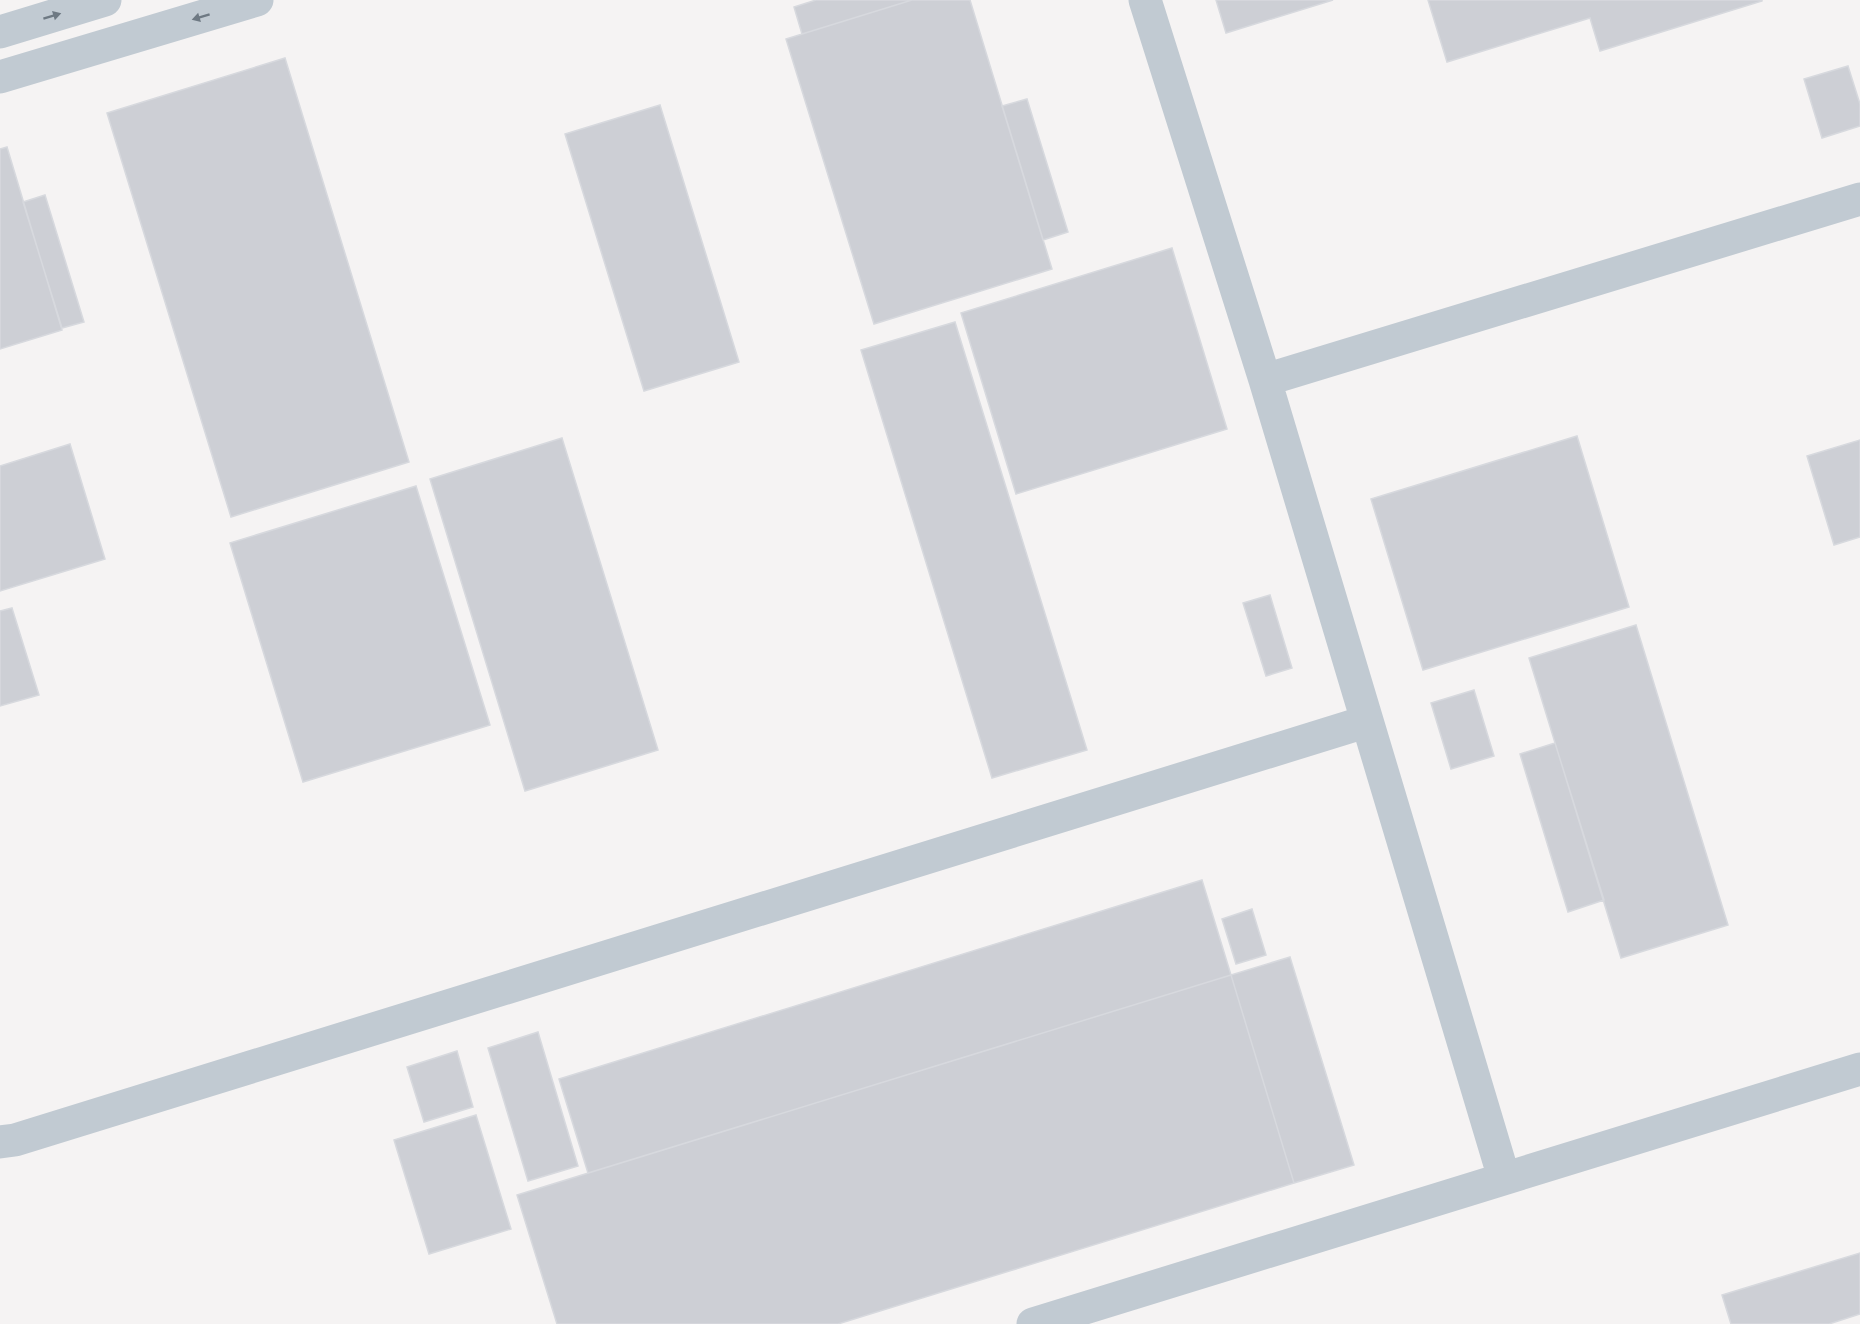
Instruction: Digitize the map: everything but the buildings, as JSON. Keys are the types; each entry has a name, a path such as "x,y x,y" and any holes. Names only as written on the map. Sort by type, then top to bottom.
{"street":[{"path":"0,32 105,0"},
{"path":"0,77 256,0"},
{"path":"1145,0 1265,380 1365,722 1504,1178"},
{"path":"1265,380 1860,199"},
{"path":"0,1142 26,1137 1365,722"},
{"path":"1034,1324 1860,1069"}]}
